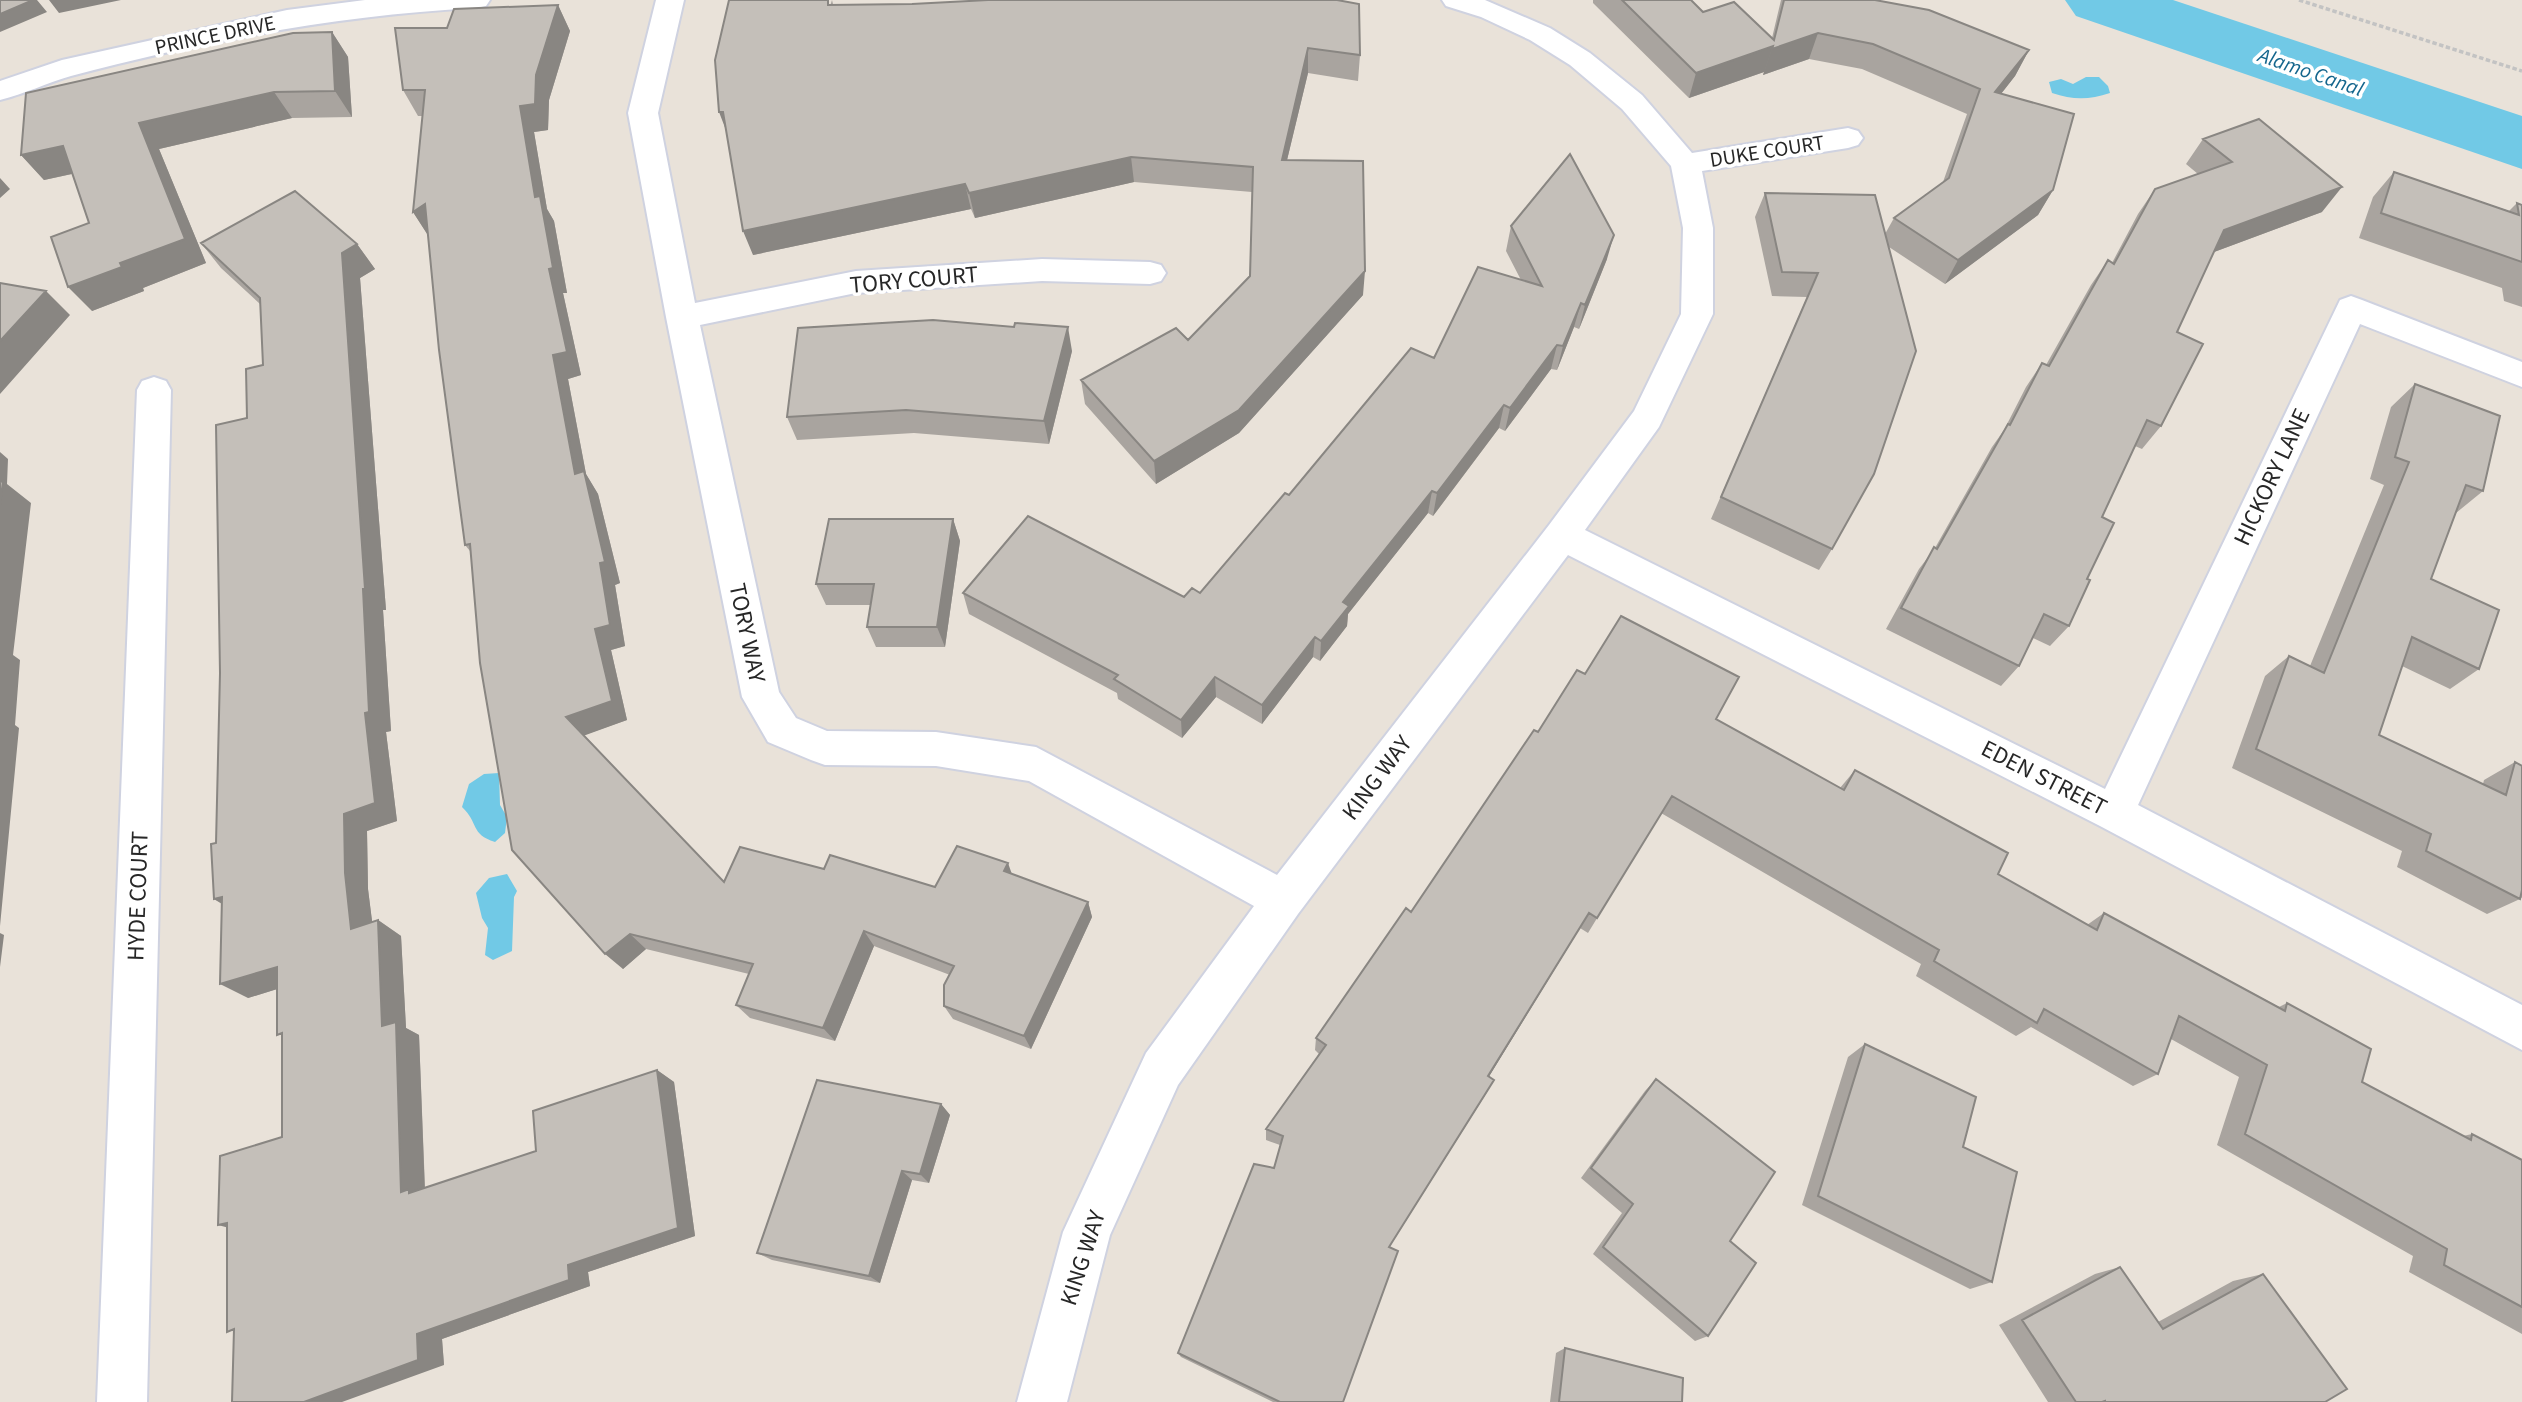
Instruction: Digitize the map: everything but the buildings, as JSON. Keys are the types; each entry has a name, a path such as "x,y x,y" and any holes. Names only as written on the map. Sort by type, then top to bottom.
{"street":[{"name":"PRINCE DRIVE","path":"0,90 62,69 287,19 398,4 476,0"},
{"name":"TORY WAY","path":"670,0 643,113 682,317 761,697 782,730 825,748 936,749 1036,765 1283,900"},
{"path":"1456,0 1492,11 1540,34 1580,59 1632,102 1685,164"},
{"name":"DUKE COURT","path":"1685,164 1848,138"},
{"name":"KING WAY","path":"1042,1402 1087,1232 1162,1069 1283,900 1562,535 1647,418 1697,314 1698,228 1685,164"},
{"name":"TORY COURT","path":"682,317 856,282 1042,270 1150,273"},
{"name":"HICKORY LANE","path":"2114,813 2351,307 2522,374"},
{"name":"HYDE COURT","path":"122,1402 154,390"},
{"name":"EDEN STREET","path":"1562,535 2114,813 2522,1028"}],"path":[{"path":"2299,0 2522,71"}],"water":[{"path":"2086,77 2099,77 2108,86 2110,93 2081,98 2052,93 2049,82 2061,79 2073,84"},
{"path":"499,773 500,805 507,817 505,833 495,842 478,832 462,807 469,784 484,774"},
{"path":"507,874 517,891 514,897 512,951 493,960 485,955 488,928 482,918 476,893 489,878"}],"waterway":[{"name":"Alamo Canal","path":"2101,0 2522,143"}]}
